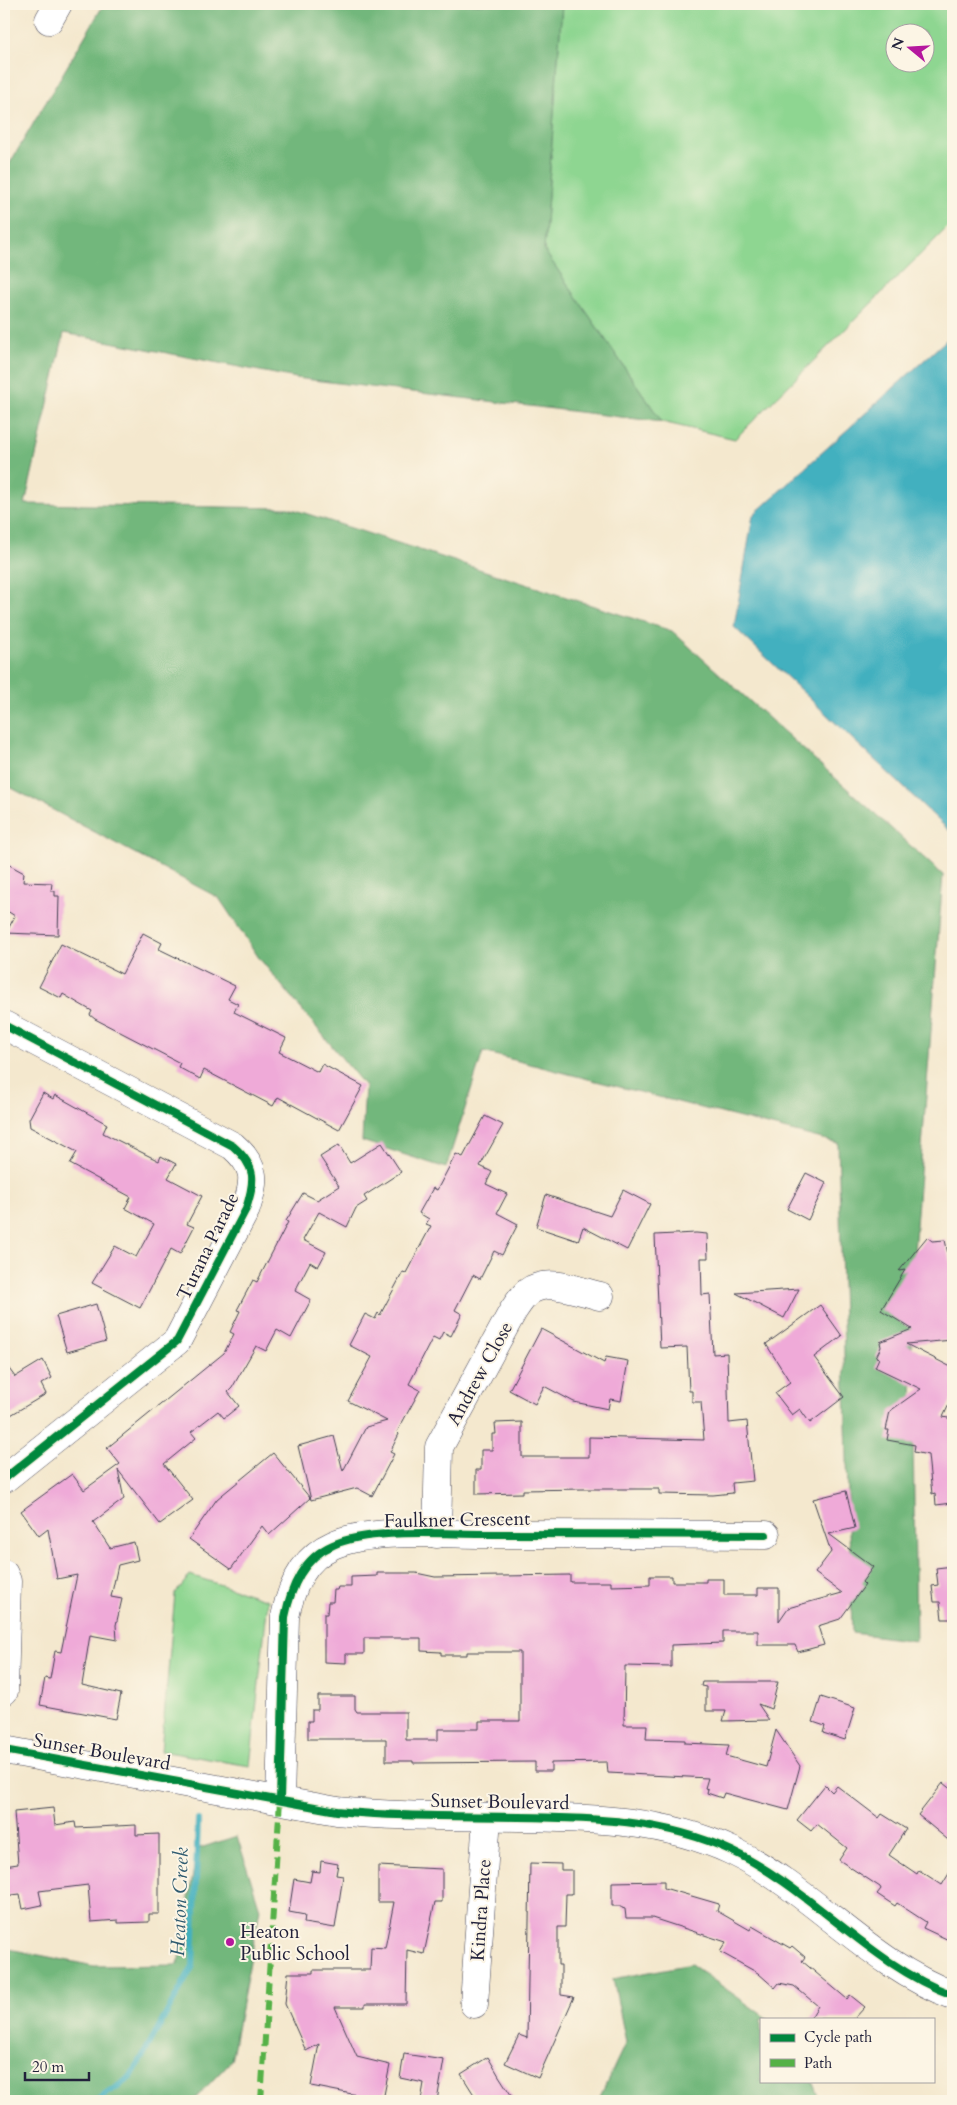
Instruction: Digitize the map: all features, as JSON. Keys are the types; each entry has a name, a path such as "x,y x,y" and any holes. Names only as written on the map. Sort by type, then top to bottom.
{"street":[{"name":"Turana Parade","path":"4,1025 233,1146 246,1158 253,1173 252,1190 246,1209 177,1341 4,1479"},
{"name":"Andrew Close","path":"437,1534 439,1447 513,1311 527,1292 544,1284 600,1296"},
{"name":"Faulkner Crescent","path":"280,1800 285,1617 290,1594 300,1573 314,1555 333,1544 373,1536 437,1534 766,1534"},
{"path":"4,1574 7,1581 4,1691"},
{"name":"Sunset Boulevard","path":"4,1750 337,1811 380,1815 625,1821 660,1826 701,1838 734,1852 774,1875 813,1902 898,1967 953,1995"},
{"name":"Kindra Place","path":"474,2004 487,1817"}],"green space":[{"path":"104,4 562,4 544,250 662,422 296,378 64,333 25,504 289,508 672,631 943,875 911,1291 916,1641 852,1633 838,1143 483,1052 446,1168 362,1141 365,1086 259,958 219,898 4,784 4,173"},
{"path":"562,4 953,4 953,222 735,439 662,422 544,250"},
{"path":"190,1575 268,1600 250,1766 161,1751 175,1594"},
{"name":"Heaton Public School","path":"237,1836 260,1909 231,2061 193,2101 4,2101 4,1948 94,1966 178,1965 197,1849"},
{"path":"691,1964 767,2018 760,2018 760,2082 812,2082 820,2101 598,2101 626,2042 613,1979"}],"water":[{"path":"953,334 953,834 734,627 753,515"}],"building":[{"path":"4,862 24,873 23,882 52,883 51,891 55,891 55,896 59,896 58,935 6,933 15,916 4,909"},
{"path":"143,933 162,943 159,949 235,986 228,999 238,1004 234,1012 286,1038 279,1052 318,1072 322,1064 363,1086 339,1130 278,1097 273,1106 204,1070 200,1079 178,1067 180,1063 95,1019 90,1015 92,1011 63,994 61,998 39,987 61,944 122,974"},
{"path":"43,1093 53,1099 55,1095 107,1124 103,1133 159,1161 161,1156 176,1164 168,1178 202,1196 187,1224 194,1227 180,1254 171,1249 140,1308 92,1283 115,1246 136,1257 154,1224 125,1208 131,1197 70,1164 77,1152 30,1127 29,1119"},
{"path":"485,1116 503,1125 480,1166 492,1172 486,1184 507,1194 497,1213 518,1224 502,1255 494,1251 480,1279 473,1275 455,1310 462,1314 451,1336 443,1332 439,1340 433,1337 409,1384 420,1390 397,1432 399,1434 390,1452 394,1454 372,1496 357,1488 311,1500 298,1446 334,1436 343,1471 366,1427 387,1421 348,1401 372,1357 349,1345 365,1314 375,1319 378,1313 380,1315 403,1272 406,1273 431,1226 426,1224 429,1219 419,1213 433,1188 437,1190 456,1154 463,1157"},
{"path":"382,1143 401,1172 364,1196 367,1201 356,1208 347,1227 319,1212 303,1240 326,1252 318,1267 310,1262 295,1291 311,1300 291,1338 277,1330 266,1351 256,1346 228,1392 239,1406 224,1418 218,1411 191,1432 196,1438 164,1464 193,1500 160,1524 118,1470 124,1499 93,1522 110,1548 134,1542 138,1560 118,1565 111,1597 122,1599 116,1625 117,1640 90,1635 82,1685 121,1694 116,1719 40,1705 45,1678 50,1679 55,1651 61,1652 77,1575 57,1579 48,1529 39,1536 21,1511 72,1474 84,1490 120,1464 107,1448 224,1353 234,1334 230,1332 240,1311 237,1310 253,1280 257,1282 288,1222 286,1221 303,1193 317,1200 339,1186 320,1157 339,1145 350,1163"},
{"path":"806,1173 826,1183 808,1220 787,1209"},
{"path":"623,1190 650,1204 627,1250 583,1227 578,1241 536,1227 546,1195 610,1216"},
{"path":"707,1234 708,1258 701,1258 702,1295 710,1294 713,1354 727,1353 729,1423 747,1421 753,1481 732,1483 733,1493 713,1495 659,1494 659,1489 523,1490 523,1493 476,1494 476,1470 481,1470 481,1450 492,1450 492,1434 496,1434 495,1423 522,1422 522,1457 589,1457 589,1437 704,1440 701,1402 692,1402 692,1391 689,1391 687,1347 660,1348 655,1235"},
{"path":"927,1237 932,1241 945,1240 953,1276 953,1340 906,1344 951,1367 953,1374 953,1396 943,1417 953,1419 953,1503 936,1505 935,1493 932,1494 928,1455 914,1452 915,1445 887,1440 889,1430 886,1430 890,1411 921,1389 875,1367 879,1358 876,1357 881,1347 880,1342 912,1329 881,1310 905,1270 899,1271"},
{"path":"799,1289 784,1318 736,1293"},
{"path":"96,1304 106,1341 67,1352 56,1316"},
{"path":"820,1305 842,1336 814,1357 844,1397 810,1423 800,1409 792,1415 775,1393 790,1382 766,1344"},
{"path":"541,1329 604,1363 606,1357 628,1361 621,1401 610,1399 608,1409 574,1402 544,1386 535,1404 509,1390"},
{"path":"43,1360 52,1378 41,1384 46,1394 4,1419 4,1362 15,1377"},
{"path":"273,1453 310,1498 269,1535 262,1526 231,1569 189,1539 217,1499"},
{"path":"846,1491 855,1528 829,1534 873,1567 862,1582 865,1585 840,1619 818,1626 824,1645 798,1652 795,1645 758,1645 758,1631 723,1631 723,1643 671,1645 671,1667 625,1666 624,1725 647,1725 646,1739 685,1740 685,1743 729,1745 726,1756 766,1767 776,1730 800,1766 788,1810 724,1793 722,1798 707,1793 708,1789 705,1788 708,1778 608,1773 607,1762 551,1763 551,1771 535,1771 535,1762 413,1763 413,1761 386,1761 386,1739 308,1739 308,1721 312,1721 312,1710 318,1710 318,1696 355,1696 355,1709 357,1712 406,1712 406,1740 438,1740 438,1729 479,1729 479,1721 520,1721 520,1652 467,1652 467,1655 441,1655 441,1652 421,1651 421,1638 364,1638 364,1654 346,1654 346,1663 324,1662 324,1614 327,1614 328,1602 333,1602 334,1590 337,1590 338,1587 351,1587 351,1577 377,1576 377,1573 416,1573 435,1577 570,1575 570,1582 611,1582 611,1586 650,1585 650,1576 672,1576 672,1582 706,1582 706,1579 724,1579 724,1595 758,1595 758,1588 779,1588 779,1621 788,1608 842,1593 815,1573 831,1552 813,1499"},
{"path":"953,1566 953,1619 942,1619 940,1602 934,1602 932,1586 938,1585 936,1568"},
{"path":"702,1682 778,1682 771,1709 758,1704 769,1720 723,1721 726,1711 706,1711 706,1687 701,1686"},
{"path":"821,1697 855,1708 845,1740 823,1733 825,1726 813,1722"},
{"path":"943,1783 953,1791 953,1844 918,1815"},
{"path":"825,1785 832,1792 837,1786 879,1818 882,1814 906,1829 889,1855 917,1874 919,1870 942,1885 953,1867 953,1942 923,1928 926,1922 897,1903 895,1906 877,1894 881,1889 880,1887 839,1860 847,1848 817,1824 811,1831 797,1820"},
{"path":"53,1808 55,1825 75,1822 76,1828 136,1825 136,1835 159,1834 159,1914 149,1914 149,1922 118,1923 118,1920 91,1922 88,1885 39,1891 42,1905 23,1909 20,1894 4,1896 4,1866 18,1864 14,1812"},
{"path":"321,1861 338,1864 336,1875 343,1876 335,1928 304,1923 305,1915 289,1912 294,1879 310,1882 312,1871 320,1872"},
{"path":"530,1863 561,1864 561,1870 572,1870 572,1894 566,1894 565,1927 558,1927 558,1965 561,1965 561,1995 574,1997 538,2078 505,2063 519,2035 527,2038"},
{"path":"378,1866 442,1869 442,1902 435,1902 424,1954 407,1950 406,2004 365,2004 365,2007 335,2007 357,2057 390,2065 383,2100 311,2086 319,2044 306,2051 285,2004 288,1973 313,1973 313,1970 370,1970 371,1947 385,1948 394,1902 378,1902"},
{"path":"664,1881 664,1888 719,1904 717,1911 750,1930 752,1926 790,1948 792,1946 805,1957 802,1961 847,1999 850,1995 865,2007 855,2018 811,2018 818,2006 794,1986 779,1983 775,1988 758,1973 720,1952 726,1942 652,1918 626,1918 625,1909 622,1906 612,1906 612,1882"},
{"path":"404,2054 444,2060 437,2101 421,2101 424,2083 400,2078"},
{"path":"488,2057 515,2101 478,2101 461,2074"}],"waterway":[{"name":"Heaton Creek","path":"96,2101 131,2077 193,1966 198,1820"}],"marked path":[{"path":"261,2101 280,1800"}],"cycle path":[{"path":"4,1025 233,1146 246,1161 252,1174 251,1190 246,1209 177,1341 4,1479"},
{"path":"280,1800 285,1617 291,1595 300,1575 314,1558 333,1545 366,1536 407,1533 766,1535"},
{"path":"4,1750 337,1811 405,1815 546,1817 600,1820 654,1826 680,1832 732,1851 761,1867 789,1885 895,1965 923,1982 953,1995"}],"place":[{"name":"Heaton Public School","path":"230,1942"}]}
